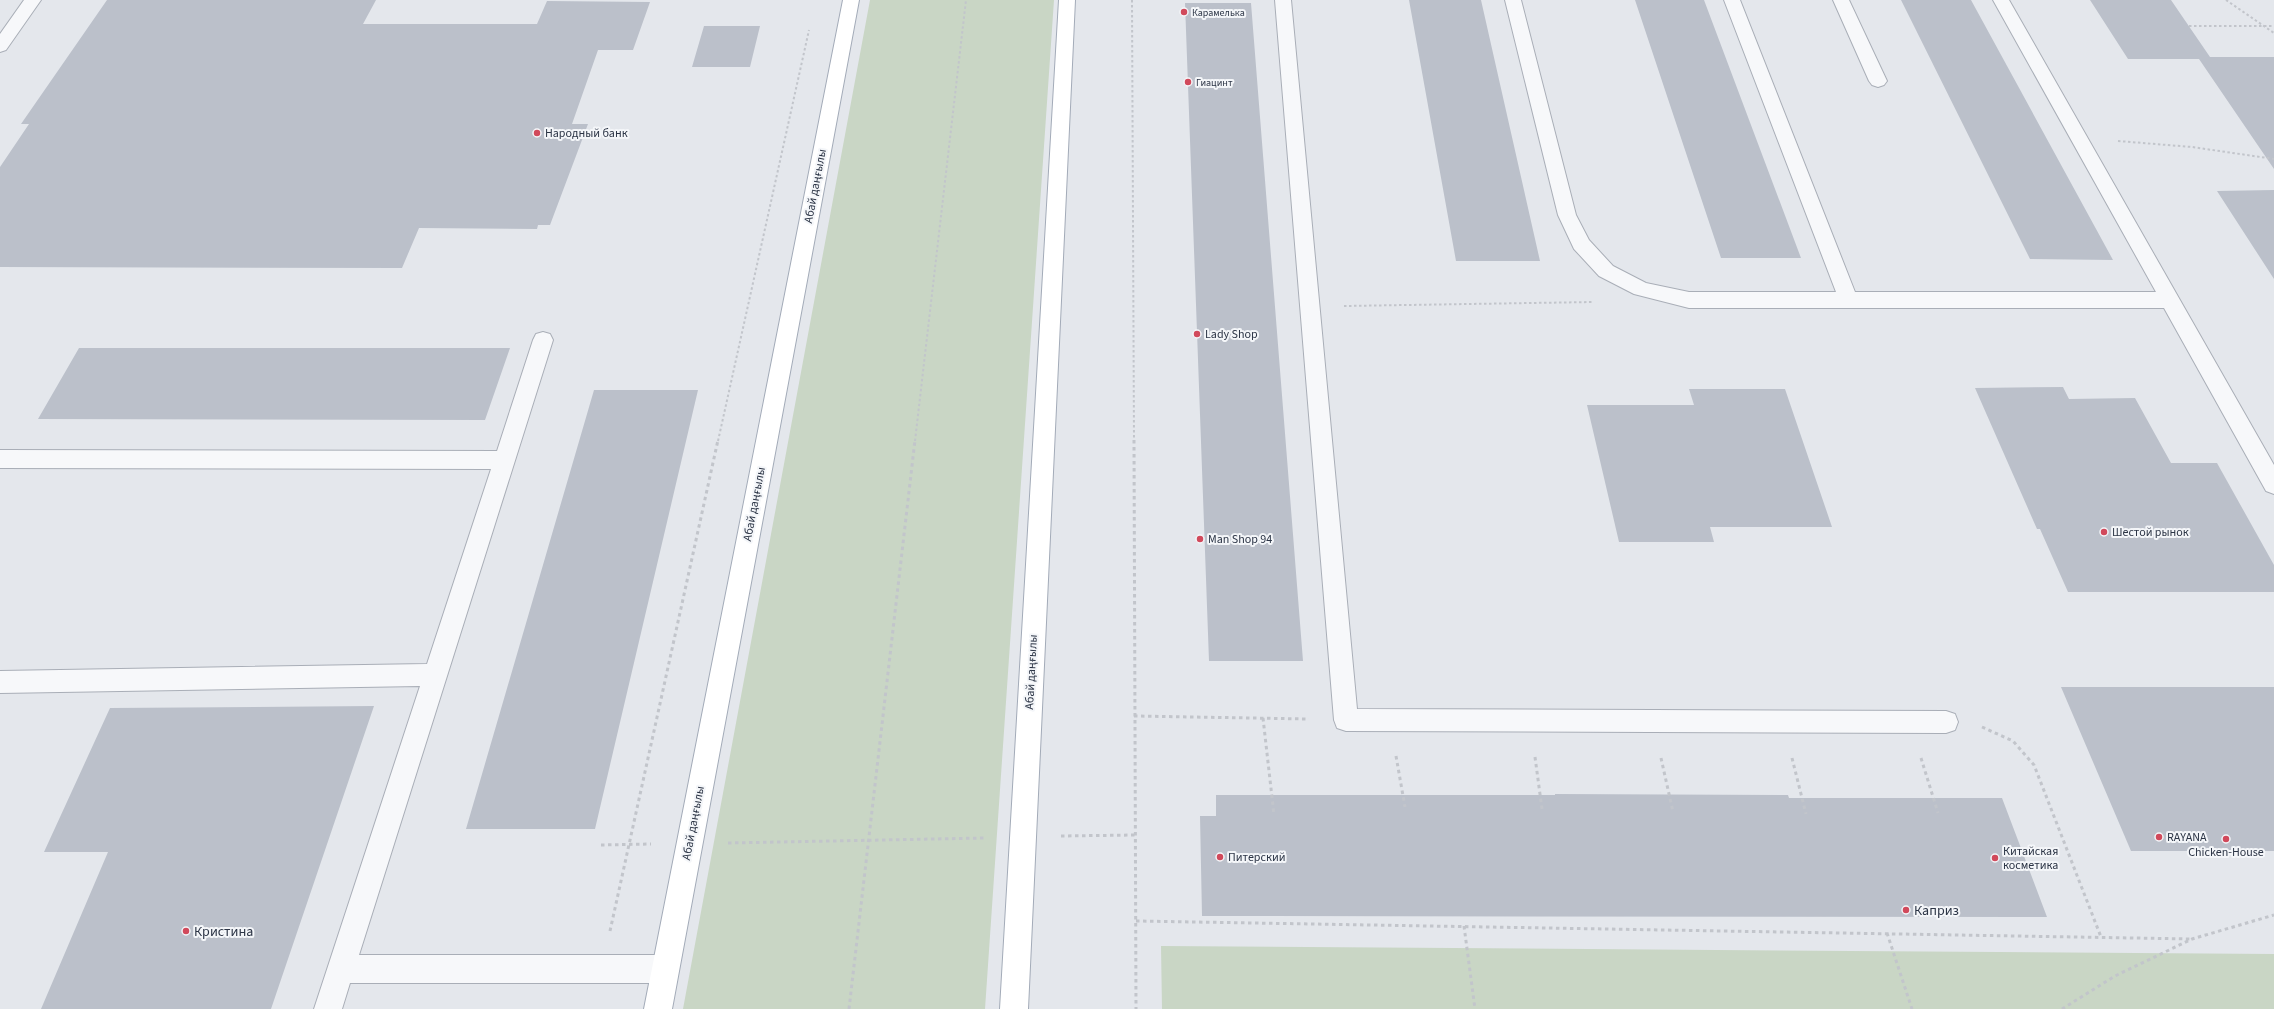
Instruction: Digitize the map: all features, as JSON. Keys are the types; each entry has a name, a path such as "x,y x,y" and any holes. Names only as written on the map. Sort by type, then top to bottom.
{"main road":[{"name":"Абай даңғылы","path":"658,1009 851,0"},
{"name":"Абай даңғылы","path":"1014,1009 1067,0"}],"street":[{"path":"0,46 34,0"},
{"path":"1283,0 1346,720 1946,722"},
{"path":"1512,0 1567,215 1581,244 1606,271 1641,289 1690,300 2169,300"},
{"path":"1732,0 1848,299"},
{"path":"1841,0 1878,81"},
{"path":"2001,0 2274,485"},
{"path":"328,1009 543,340"},
{"path":"0,459 505,460"},
{"path":"0,682 436,675"},
{"path":"341,969 665,969"}],"path":[{"path":"849,1009 966,0"},
{"path":"1132,0 1136,1009"},
{"path":"2226,0 2274,33"},
{"path":"602,969 811,23"},
{"path":"2189,26 2274,26"},
{"path":"2078,138 2192,147 2274,159"},
{"path":"1309,307 1596,302"},
{"path":"1134,716 1346,720"},
{"path":"1263,718 1274,815"},
{"path":"1390,720 1406,807"},
{"path":"1530,721 1542,809"},
{"path":"1782,721 1806,814"},
{"path":"1654,722 1673,812"},
{"path":"1910,722 1938,813"},
{"path":"1946,722 1984,727 2013,740 2034,765 2101,936"},
{"path":"601,846 1135,835"},
{"path":"2062,1009 2115,976 2192,938 2274,915"},
{"path":"1136,921 2192,938"},
{"path":"1464,926 1475,1009"},
{"path":"1886,933 1912,1009"}],"green space":[{"path":"870,0 1054,0 985,1009 683,1009"},
{"path":"1161,946 2274,954 2274,1009 1162,1009"}],"building":[{"path":"107,0 376,0 363,24 537,24 547,1 650,2 633,50 598,50 572,124 588,124 550,225 538,225 537,229 419,228 402,268 0,267 0,167 29,124 21,124"},
{"path":"1409,0 1481,0 1540,261 1456,261"},
{"path":"1635,0 1704,0 1801,258 1721,258"},
{"path":"1901,0 1971,0 2113,260 2030,259"},
{"path":"2090,0 2171,0 2210,57 2274,57 2274,169 2199,59 2128,59"},
{"path":"1185,3 1251,3 1303,661 1209,661"},
{"path":"704,26 760,26 750,67 692,67"},
{"path":"2274,190 2274,279 2217,191"},
{"path":"79,348 510,348 485,420 38,419"},
{"path":"2063,387 2069,399 2135,398 2171,463 2217,463 2274,565 2274,592 2068,592 2040,529 2037,529 1975,388"},
{"path":"1689,389 1785,389 1832,527 1710,527 1714,542 1619,542 1587,405 1694,405"},
{"path":"594,390 698,390 595,829 466,829"},
{"path":"2061,687 2274,687 2274,851 2131,851"},
{"name":"Кристина","path":"374,706 271,1009 41,1009 108,852 44,852 110,708"},
{"path":"1216,795 1788,795 1789,798 2002,798 2047,917 1202,916 1200,816 1216,816"}],"place":[{"name":"Карамелька","path":"1184,12"},
{"name":"Гиацинт","path":"1188,82"},
{"name":"Народный банк","path":"537,133"},
{"name":"Lady Shop","path":"1197,334"},
{"name":"Шестой рынок","path":"2104,532"},
{"name":"Man Shop 94","path":"1200,539"},
{"name":"RAYANA","path":"2159,837"},
{"name":"Chicken-House","path":"2226,839"},
{"name":"Питерский","path":"1220,857"},
{"name":"Китайская косметика","path":"1995,858"},
{"name":"Каприз","path":"1906,910"},
{"name":"Кристина","path":"186,931"}]}
